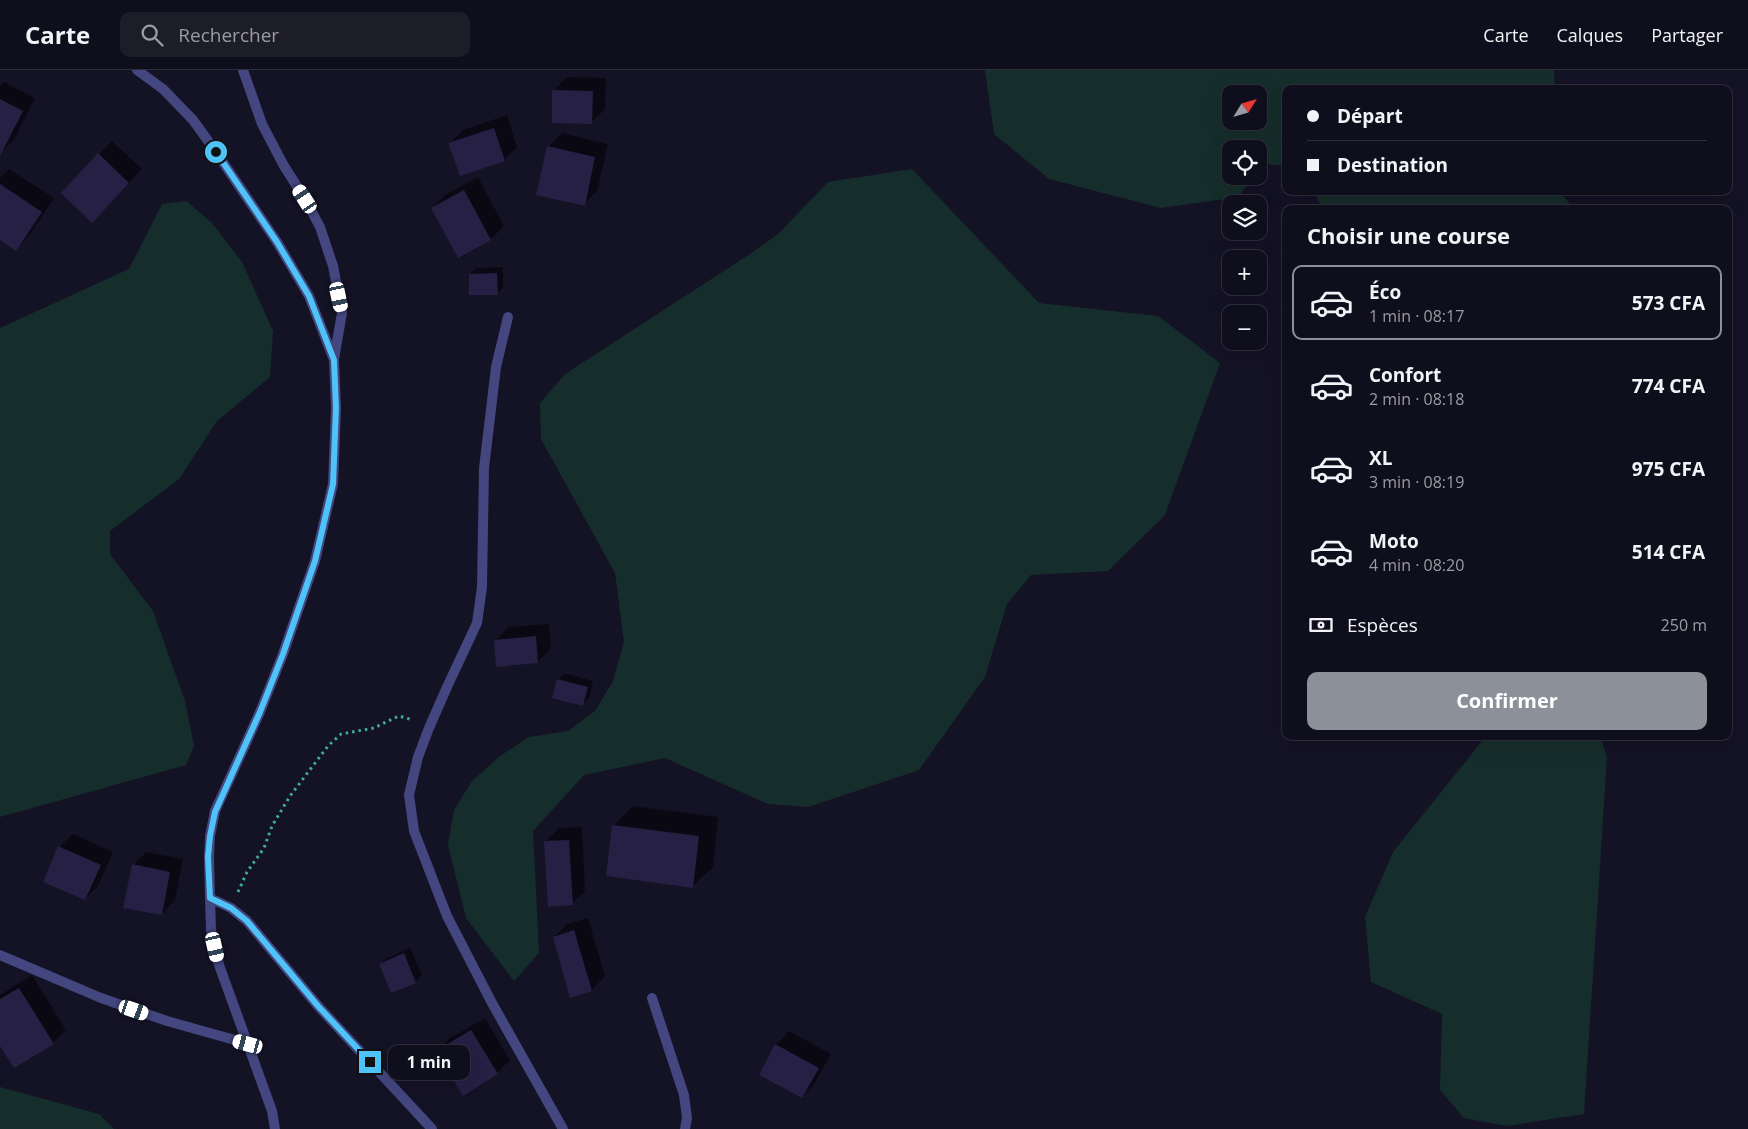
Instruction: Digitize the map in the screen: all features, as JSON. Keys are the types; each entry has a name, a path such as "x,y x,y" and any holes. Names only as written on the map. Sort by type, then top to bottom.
{"street":[{"path":"137,70 163,89 193,120 216,152 277,242 309,296 334,360"},
{"path":"242,70 262,124 320,227 332,266 342,313 334,360 336,408 333,484 315,561 283,654 260,712 215,812 208,857 211,930 219,965 272,1111 275,1129"},
{"path":"508,317 496,367 484,468 482,587 477,623 429,728 418,757 409,795 414,831 440,900 492,1003 563,1129"},
{"path":"210,898 231,908 247,921 318,1006 432,1129"},
{"path":"0,956 110,1002 167,1021 248,1044"},
{"path":"652,998 684,1095 687,1118 685,1129"}],"path":[{"path":"231,908 247,872 264,848 272,826 290,796 328,746 341,734 374,728 400,716 429,728"}],"green space":[{"path":"985,70 1554,70 1555,85 1282,85 1282,166 1267,164 1267,140 1222,140 1222,185 1247,185 1240,195 1222,195 1222,199 1161,208 1049,179 994,134"},
{"path":"912,169 1039,303 1158,316 1220,363 1165,515 1108,571 1031,575 1007,604 985,677 919,770 808,807 768,804 665,758 584,775 533,831 539,953 514,981 466,918 448,845 454,810 472,781 500,756 529,737 568,731 595,711 613,681 624,642 615,573 541,439 540,403 565,374 778,234 828,182"},
{"path":"1315,195 1562,195 1571,205 1321,205"},
{"path":"186,201 212,223 242,262 273,331 270,377 217,421 179,479 110,531 110,554 153,611 185,701 194,746 186,765 0,817 0,328 129,269 162,204"},
{"path":"1483,740 1601,740 1607,757 1584,1114 1507,1126 1464,1118 1440,1090 1442,1014 1371,982 1365,917 1393,852"},
{"path":"0,1087 99,1114 114,1129 0,1129"}],"building":[{"path":"552,90 593,91 592,124 552,123"},
{"path":"0,99 23,111 0,156"},
{"path":"494,128 505,161 460,176 448,143"},
{"path":"547,146 595,157 585,206 536,195"},
{"path":"98,153 129,183 92,223 61,193"},
{"path":"0,184 42,212 16,251 0,240"},
{"path":"464,190 491,240 458,258 431,208"},
{"path":"497,273 498,295 469,295 469,274"},
{"path":"536,636 538,663 496,667 494,640"},
{"path":"557,679 588,687 583,706 552,698"},
{"path":"612,825 699,836 693,888 606,876"},
{"path":"569,840 573,905 548,907 544,841"},
{"path":"58,846 101,865 85,900 43,882"},
{"path":"132,864 170,872 162,915 123,908"},
{"path":"574,930 592,991 570,998 553,937"},
{"path":"404,953 416,983 391,993 379,964"},
{"path":"19,988 54,1044 14,1068 0,1046 0,999"},
{"path":"471,1030 498,1074 463,1096 436,1051"},
{"path":"775,1044 819,1068 802,1098 759,1075"}],"route":[{"path":"216,152 277,242 309,296 334,360 336,408 333,484 315,561 283,654 260,712 215,812 208,857 210,898 231,908 247,921 318,1006 370,1062"}]}
